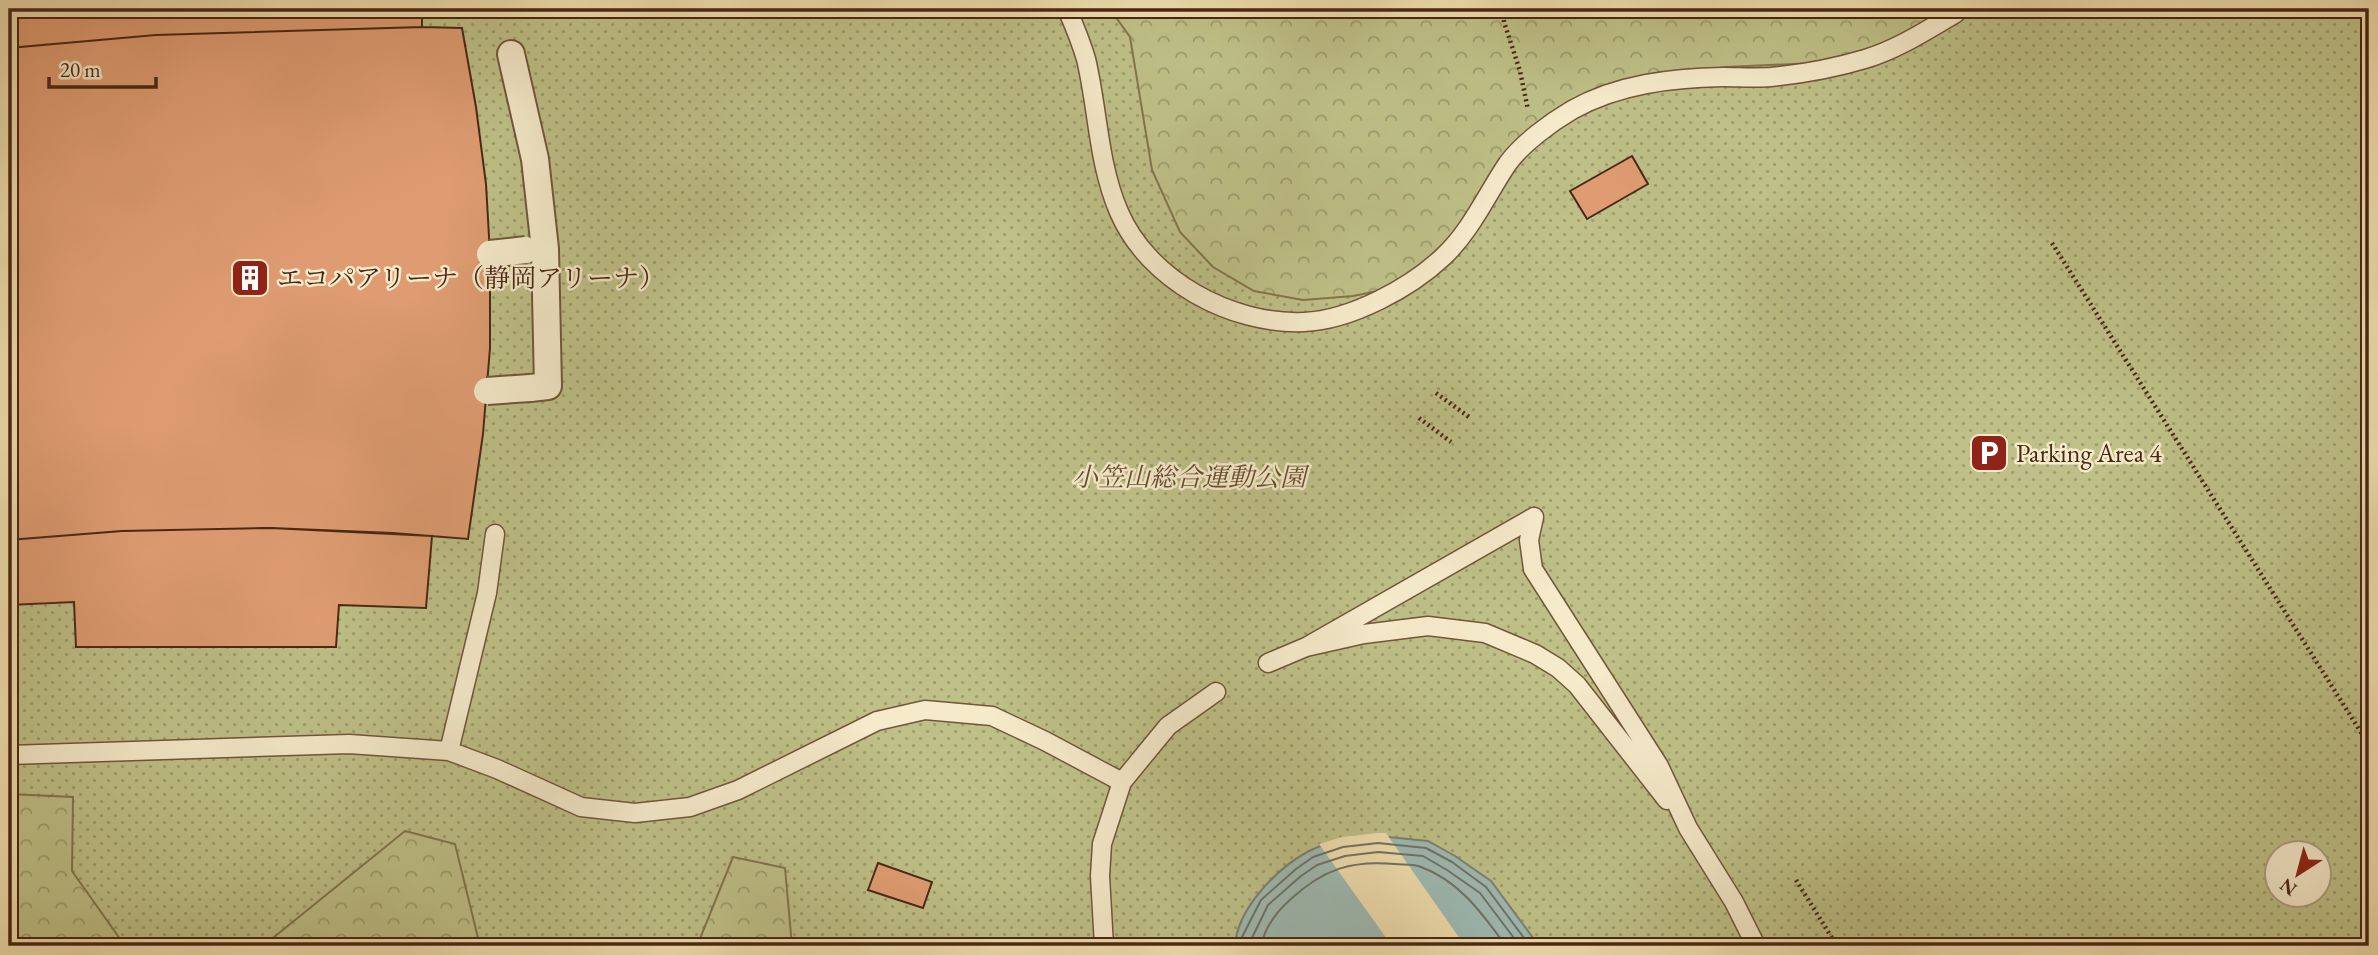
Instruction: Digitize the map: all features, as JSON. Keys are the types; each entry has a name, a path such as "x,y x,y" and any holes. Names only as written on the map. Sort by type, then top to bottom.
{"street":[{"path":"487,391 548,386 536,250 535,159 511,54"},
{"path":"490,254 536,250"}],"lane":[{"path":"1067,9 1086,60 1111,190 1126,227 1158,267 1208,300 1243,314 1274,321 1306,322 1336,316 1401,288 1447,254 1509,162 1534,138 1573,110 1621,90 1651,83 1683,79 1769,77 1866,59 1900,45 1956,13"},
{"path":"1268,663 1306,647 1534,517 1529,540 1533,569 1659,766 1688,828"},
{"path":"449,751 487,593 495,534"},
{"path":"1306,647 1364,634 1428,626 1485,633 1535,654 1558,668 1577,685 1688,828 1734,902 1756,946"},
{"path":"1104,946 1100,876 1102,844 1122,782 1168,726 1216,692"},
{"path":"9,755 349,744 449,751 498,769 580,807 635,813 690,807 738,790 877,721 925,710 992,716 1122,782"}],"path":[{"path":"1503,9 1534,138"},
{"path":"2052,243 2369,745"},
{"path":"1436,393 1469,417"},
{"path":"1419,418 1451,442"},
{"path":"1796,880 1837,946"}],"green space":[{"name":"小笠山総合運動公園","path":"9,9 2369,9 2369,946 9,946"},
{"path":"1110,9 1974,9 1892,50 1814,63 1726,67 1651,76 1595,89 1524,139 1432,263 1393,288 1353,296 1303,300 1254,291 1213,267 1180,232 1152,170 1130,37"},
{"path":"9,794 73,797 72,871 125,946 9,946"},
{"path":"405,831 455,844 480,946 263,946"},
{"path":"733,857 785,868 792,946 697,946"}],"water":[{"path":"1378,836 1428,841 1455,856 1491,881 1539,946 1235,946 1237,932 1251,904 1272,879 1297,858 1325,844"}],"pier":[{"path":"1386,833 1465,946 1392,946 1319,844 1342,837"}],"building":[{"path":"9,9 422,9 422,27 156,35 9,48"},
{"name":"エコパアリーナ（静岡アリーナ）","path":"462,28 486,184 490,254 490,348 483,434 468,539 271,528 122,531 9,540 9,48 156,35"},
{"path":"1632,156 1648,184 1587,219 1570,191"},
{"path":"271,528 432,536 426,608 339,605 336,647 76,647 74,602 9,605 9,540 122,531"},
{"path":"878,863 932,882 923,908 868,890"}],"place":[{"name":"エコパアリーナ（静岡アリーナ）","path":"250,278"},
{"name":"Parking Area 4","path":"1989,453"}]}
